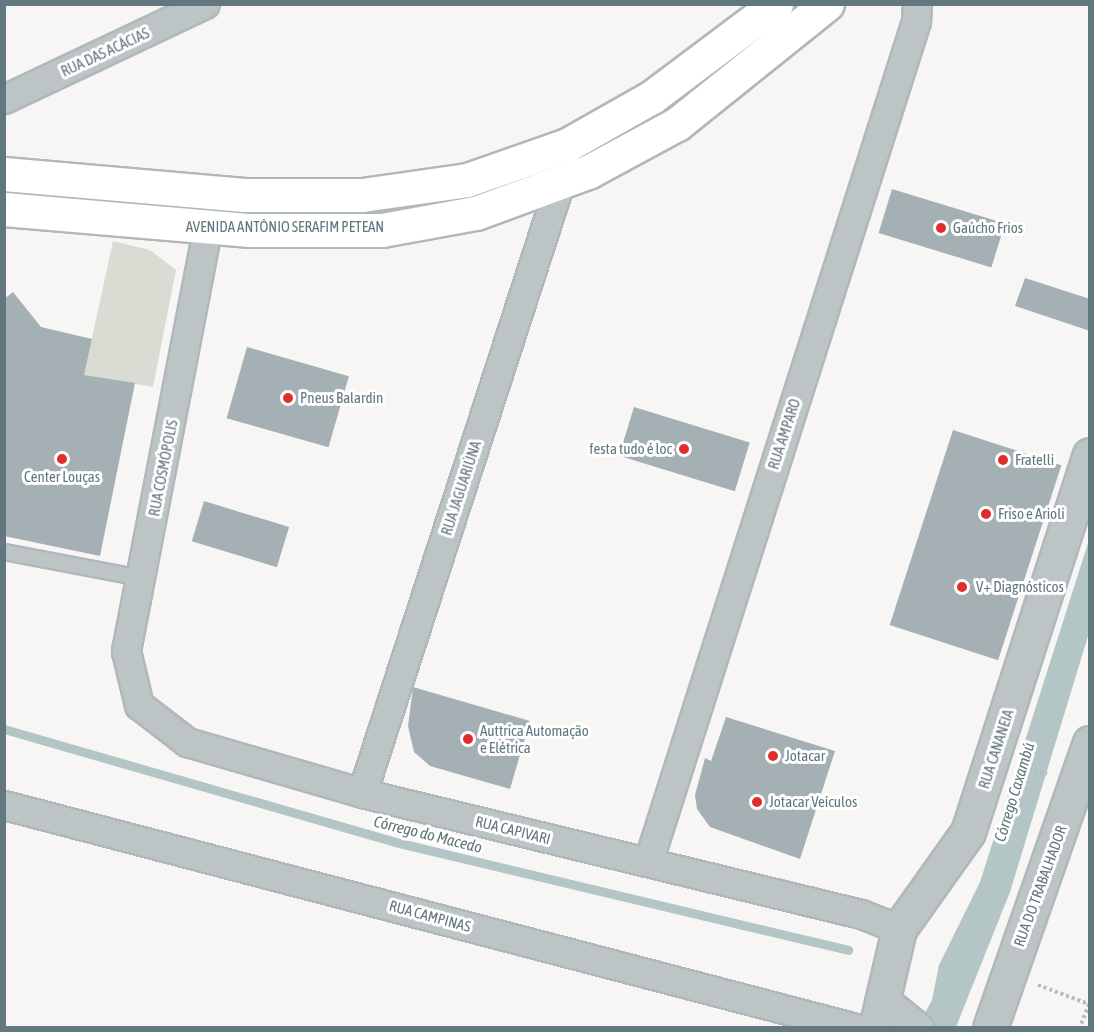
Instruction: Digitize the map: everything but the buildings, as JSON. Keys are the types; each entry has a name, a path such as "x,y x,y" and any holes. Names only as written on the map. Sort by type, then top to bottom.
{"main road":[{"path":"4,174 244,195 362,195 467,180 567,145 652,97 776,4"},
{"name":"AVENIDA ANTÔNIO SERAFIM PETEAN","path":"4,209 207,230 382,230 476,213 560,182 677,123 827,4"}],"street":[{"name":"RUA DAS ACÁCIAS","path":"4,99 205,4"},
{"name":"RUA AMPARO","path":"648,862 916,21 916,4"},
{"name":"RUA JAGUARIÚNA","path":"362,793 560,182"},
{"name":"RUA COSMÓPOLIS","path":"139,705 126,651 142,578 207,230"},
{"name":"RUA CANANEIA","path":"880,1013 899,929 968,832 1089,455"},
{"name":"RUA CAPIVARI","path":"139,705 186,742 362,793 861,914 899,929"},
{"name":"RUA DO TRABALHADOR","path":"990,1028 1009,974 1081,800 1089,743"},
{"name":"RUA CAMPINAS","path":"4,805 856,1028"},
{"path":"880,1013 920,1028"}],"lane":[{"path":"4,552 142,578"}],"path":[{"path":"1009,974 1089,1004 1080,1028"}],"shaded area":[{"path":"113,241 150,250 176,270 153,387 84,375"}],"water":[{"name":"Córrego Caxambú","path":"1089,540 1089,633 1010,892 956,1027 917,1028 932,1000 939,965 980,882"}],"waterway":[{"name":"Córrego do Macedo","path":"4,729 395,842 848,950"}],"place":[{"name":"Gaúcho Frios","path":"941,228"},
{"name":"Pneus Balardin","path":"288,398"},
{"name":"festa tudo é loc","path":"684,449"},
{"name":"Center Louças","path":"62,459"},
{"name":"Fratelli","path":"1003,460"},
{"name":"Friso e Arioli","path":"986,514"},
{"name":"V+ Diagnósticos","path":"962,587"},
{"name":"Auttrica Automação e Elétrica","path":"468,739"},
{"name":"Jotacar","path":"773,756"},
{"name":"Jotacar Veículos","path":"757,802"}]}
